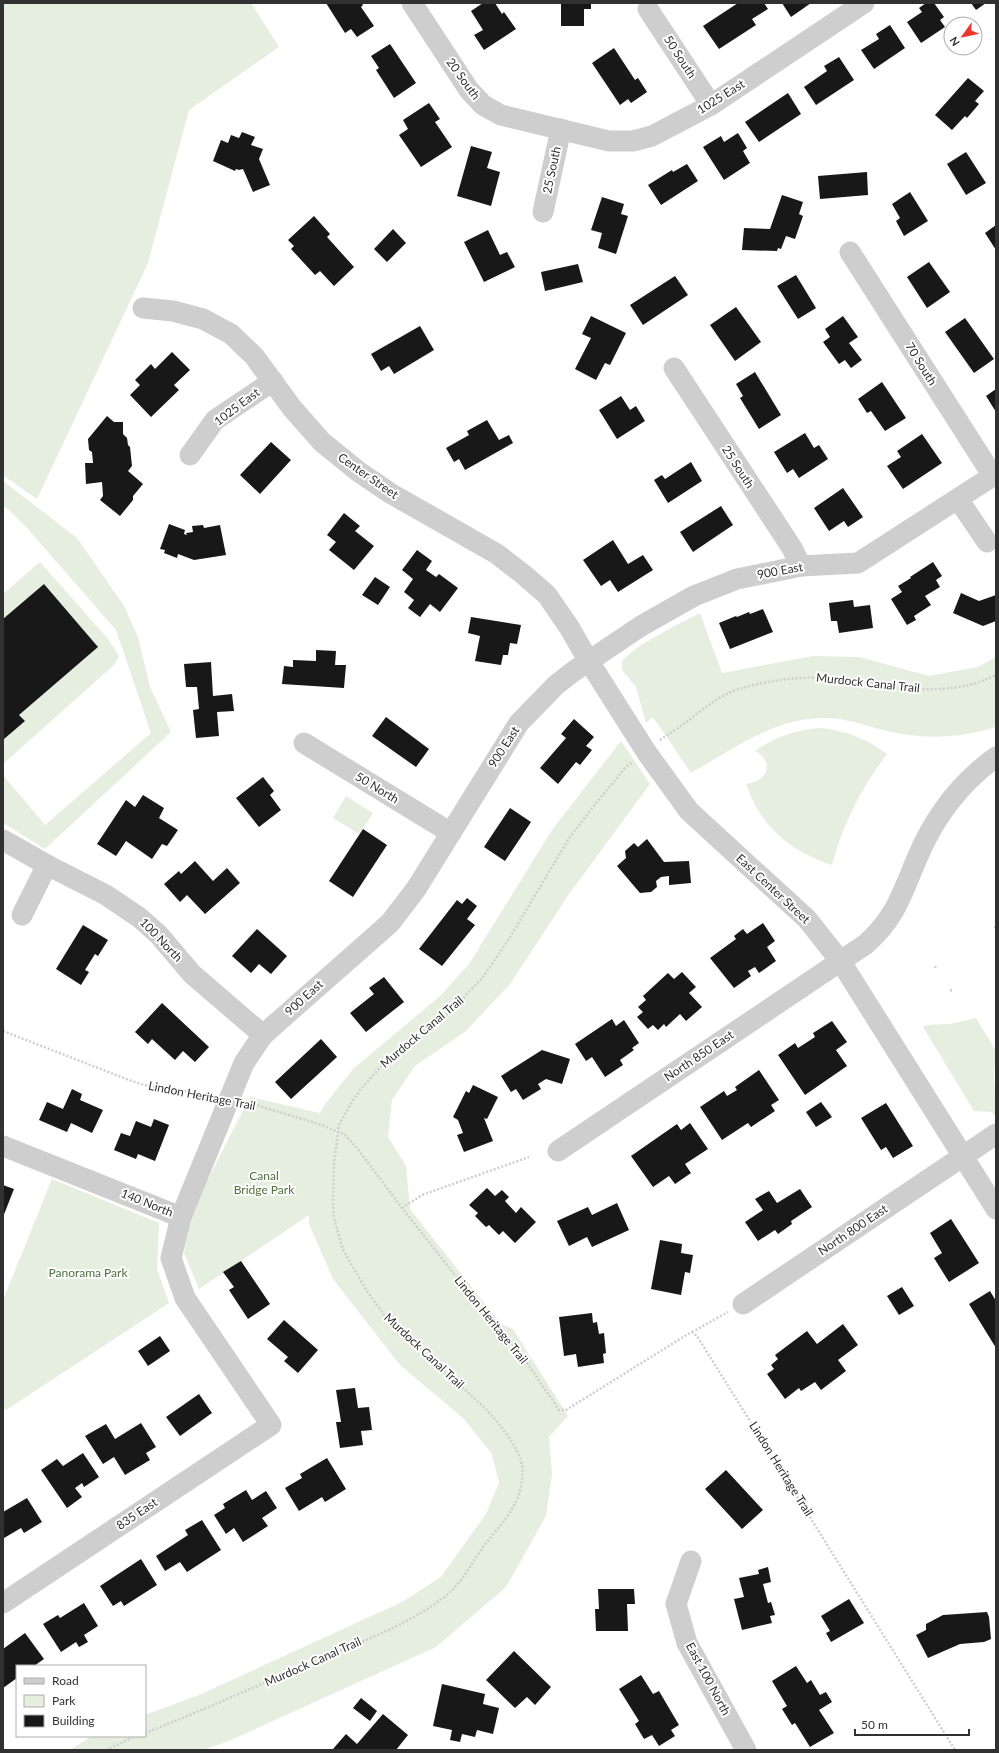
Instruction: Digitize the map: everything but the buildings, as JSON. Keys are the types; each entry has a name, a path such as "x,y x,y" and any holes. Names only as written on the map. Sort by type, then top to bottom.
{"street":[{"name":"20 South","path":"412,3 469,90 483,105 501,115 561,129"},
{"name":"1025 East","path":"561,129 609,141 633,141 652,136 711,104 864,3"},
{"name":"50 South","path":"648,9 711,104"},
{"name":"25 South","path":"543,212 561,129"},
{"name":"70 South","path":"850,252 994,475"},
{"name":"Center Street","path":"143,308 173,311 203,319 231,334 254,356 292,408 322,442 359,472 390,493 497,554 547,595 569,627 588,660"},
{"name":"25 South","path":"674,368 792,548 801,566"},
{"name":"1025 East","path":"190,455 216,420 273,381"},
{"name":"900 East","path":"181,1217 244,1063 263,1035 390,923 416,889 519,723 556,685 588,660 641,626 694,596 737,579 801,566 858,563 994,475"},
{"path":"958,499 988,542"},
{"name":"East Center Street","path":"588,660 647,752 689,811 807,919 841,962 996,1209"},
{"name":"50 North","path":"304,743 451,833"},
{"name":"North 850 East","path":"558,1152 866,944 887,922 896,909 918,855 936,819 957,792 996,757"},
{"name":"100 North","path":"3,840 47,866 106,895 140,918 159,934 192,974 263,1035"},
{"path":"22,915 47,866"},
{"name":"North 800 East","path":"743,1304 996,1134"},
{"name":"140 North","path":"3,1146 181,1217 171,1258 185,1298 271,1425"},
{"name":"835 East","path":"3,1603 271,1425"},
{"name":"East 100 North","path":"691,1561 676,1604 687,1643 746,1750"}],"path":[{"name":"Murdock Canal Trail","path":"658,741 709,704 738,690 773,681 804,677 824,677 853,679 894,687 931,690 976,683 996,675"},
{"name":"Murdock Canal Trail","path":"146,1733 198,1712 369,1638 389,1629 428,1607 449,1592 460,1581 486,1544 506,1521 518,1500 522,1479 522,1463 513,1445 486,1410 388,1320 367,1291 343,1250 334,1218 333,1204 334,1163 338,1131 350,1105 360,1090 385,1062 452,1010 484,977 507,942 570,837 592,807 625,768 635,760"},
{"name":"Lindon Heritage Trail","path":"3,1031 144,1085 230,1099 338,1131 345,1135 357,1148 477,1303 519,1351 559,1410 566,1410 692,1332 700,1340 955,1750"},
{"path":"402,1208 422,1195 529,1157"},
{"path":"692,1332 711,1321"},
{"path":"106,1750 134,1737"}],"green space":[{"path":"3,3 251,3 279,47 189,110 148,263 37,499 3,475"},
{"path":"3,481 77,538 124,606 138,637 150,687 171,732 45,849 3,823 3,775 45,825 151,733 116,630 27,528 3,506"},
{"path":"40,562 109,640 119,656 115,664 3,764 3,737 24,721 19,715 98,647 44,584 3,619 3,594"},
{"path":"700,613 722,673 813,656 859,657 929,676 978,667 996,657 996,727 969,734 929,737 901,734 841,719 806,719 789,723 755,736 691,773 653,717 646,723 636,687 622,670 622,662 628,655 647,641"},
{"path":"821,728 856,736 887,754 861,793 847,821 832,865 803,853 790,845 779,835 760,813 746,784 759,780 764,776 766,771 767,766 762,755 755,751 771,741 786,735 803,730"},
{"name":"Canal Bridge Park","path":"621,741 650,784 569,894 510,984 466,1031 415,1066 392,1100 388,1137 406,1166 410,1209 500,1323 513,1329 568,1416 549,1437 552,1474 546,1516 506,1587 436,1647 231,1740 204,1750 70,1750 90,1737 146,1737 146,1715 199,1695 402,1602 441,1577 486,1514 499,1483 492,1454 463,1418 400,1365 333,1279 309,1224 309,1215 199,1289 184,1253 191,1212 250,1097 320,1113 323,1107 353,1069 440,996 469,964 552,830"},
{"path":"346,796 373,813 359,834 333,818"},
{"path":"976,1018 996,1051 994,1074 996,1118 992,1112 974,1111 923,1027 926,1025 950,1024"},
{"name":"Panorama Park","path":"52,1179 159,1223 157,1269 169,1303 6,1410 3,1408 3,1300"}]}
